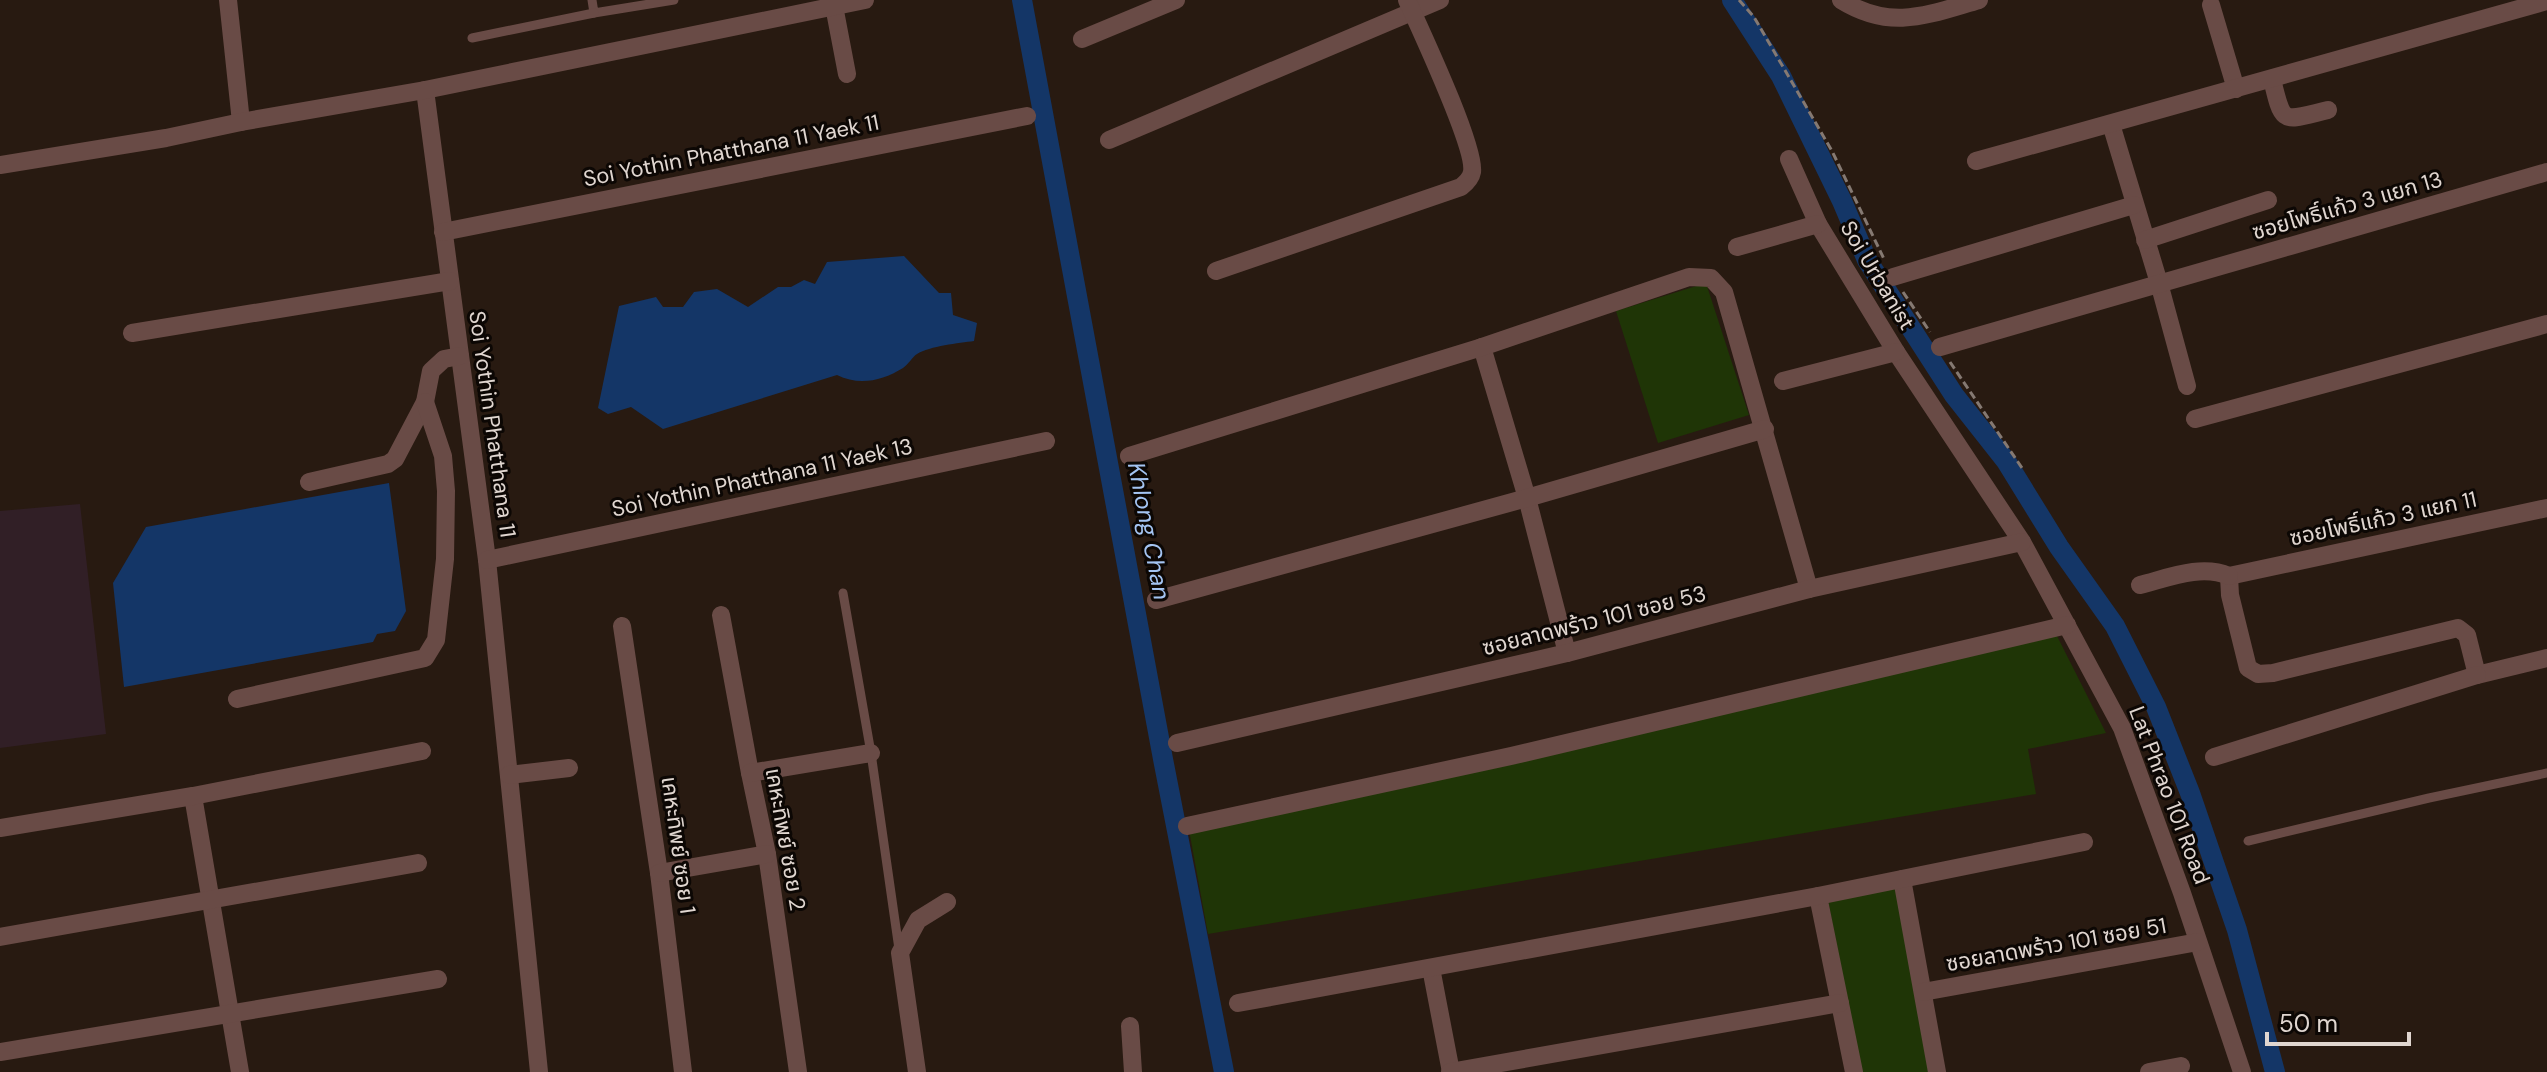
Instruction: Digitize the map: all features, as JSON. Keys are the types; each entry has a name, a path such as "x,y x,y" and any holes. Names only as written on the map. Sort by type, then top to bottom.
{"street":[{"path":"228,0 241,122"},
{"path":"0,165 425,90 809,6 834,6 865,0"},
{"path":"1082,39 1176,0"},
{"path":"1109,140 1410,6 1440,0"},
{"path":"1841,0 1858,11 1884,18 1914,18 1979,0"},
{"path":"1976,161 2547,1"},
{"path":"2211,5 2236,89"},
{"path":"834,6 847,74"},
{"path":"1216,271 1461,187 1468,181 1472,172 1468,143 1410,6"},
{"path":"2272,79 2279,109 2284,116 2290,119 2328,110"},
{"name":"Soi Yothin Phatthana 11","path":"425,90 487,560 539,1072"},
{"name":"Soi Yothin Phatthana 11 Yaek 11","path":"443,232 1027,116"},
{"path":"2111,124 2187,386"},
{"name":"Soi Urbanist","path":"1789,159 1818,224 1896,352 1973,467"},
{"name":"ซอยโพธิ์แก้ว 3 แยก 13","path":"1940,347 2547,172"},
{"path":"2145,240 2268,200"},
{"path":"1893,277 2134,205"},
{"name":"Soi Urbanist","path":"1737,247 1818,224"},
{"path":"1129,456 1482,347 1689,277 1711,278 1724,292 1809,589"},
{"path":"132,333 450,281"},
{"path":"2195,419 2547,324"},
{"path":"1482,347 1527,498 1567,653"},
{"name":"Soi Urbanist","path":"1783,381 1896,352"},
{"path":"309,482 388,464 395,459 425,402 431,371 444,359 460,356"},
{"path":"237,699 425,658 436,640 445,559 446,491 443,456 425,402"},
{"path":"1156,600 1765,429"},
{"name":"Soi Yothin Phatthana 11 Yaek 13","path":"487,560 1046,441"},
{"name":"Lat Phrao 101 Road","path":"1973,467 2022,542 2122,728 2242,1072"},
{"name":"ซอยโพธิ์แก้ว 3 แยก 11","path":"2140,585 2216,570 2229,576 2547,508"},
{"name":"ซอยลาดพร้าว 101 ซอย 53","path":"1177,743 1567,653 1809,589 2022,542"},
{"path":"2229,576 2230,595 2248,668 2258,674 2458,628 2467,635 2477,675"},
{"name":"เคหะทิพย์ ซอย 2","path":"721,615 767,854 798,1072"},
{"path":"1187,826 1511,756 2067,625"},
{"name":"เคหะทิพย์ ซอย 1","path":"622,626 659,873 683,1072"},
{"path":"2214,757 2477,675 2547,658"},
{"path":"0,828 193,796 422,751"},
{"path":"750,773 871,753"},
{"path":"509,775 569,768"},
{"path":"193,796 240,1072"},
{"path":"1238,1003 1818,896 2084,842"},
{"path":"659,873 767,854"},
{"path":"0,937 418,863"},
{"path":"1902,879 1937,1072"},
{"path":"1818,896 1854,1072"},
{"path":"917,1072 900,953 918,920 947,902"},
{"name":"ซอยลาดพร้าว 101 ซอย 51","path":"1923,992 2198,942"},
{"path":"1431,968 1451,1072 1840,1003"},
{"path":"0,1052 438,979"},
{"path":"1130,1026 1133,1072"},
{"path":"2149,1072 2181,1066"}],"lane":[{"path":"592,0 594,13"},
{"path":"472,38 674,0"},
{"path":"843,593 871,753 900,953"},
{"path":"2248,841 2547,773"}],"path":[{"path":"1739,0 1754,17 1832,151 1893,277 2022,468"}],"shaded area":[{"path":"80,504 106,734 0,748 0,511"}],"green space":[{"path":"1706,283 1749,415 1658,443 1616,311"},
{"path":"2055,632 2106,733 2028,749 2036,794 1208,934 1189,830"},
{"path":"1896,887 1931,1072 1861,1072 1828,900"}],"water":[{"path":"904,256 939,293 951,293 953,315 977,323 974,341 923,351 903,368 879,379 862,381 837,375 663,429 631,407 608,414 598,408 619,306 656,297 663,307 683,307 694,292 717,289 748,307 778,287 791,287 804,280 815,284 827,262"},
{"path":"389,483 406,611 395,631 377,634 373,642 124,687 113,583 146,527"}],"waterway":[{"name":"Khlong Chan","path":"1022,0 1224,1072"},
{"path":"1732,0 1781,76 1867,260 1954,395 2006,461 2059,547 2115,626 2156,707 2190,793 2237,930 2275,1072"}]}
